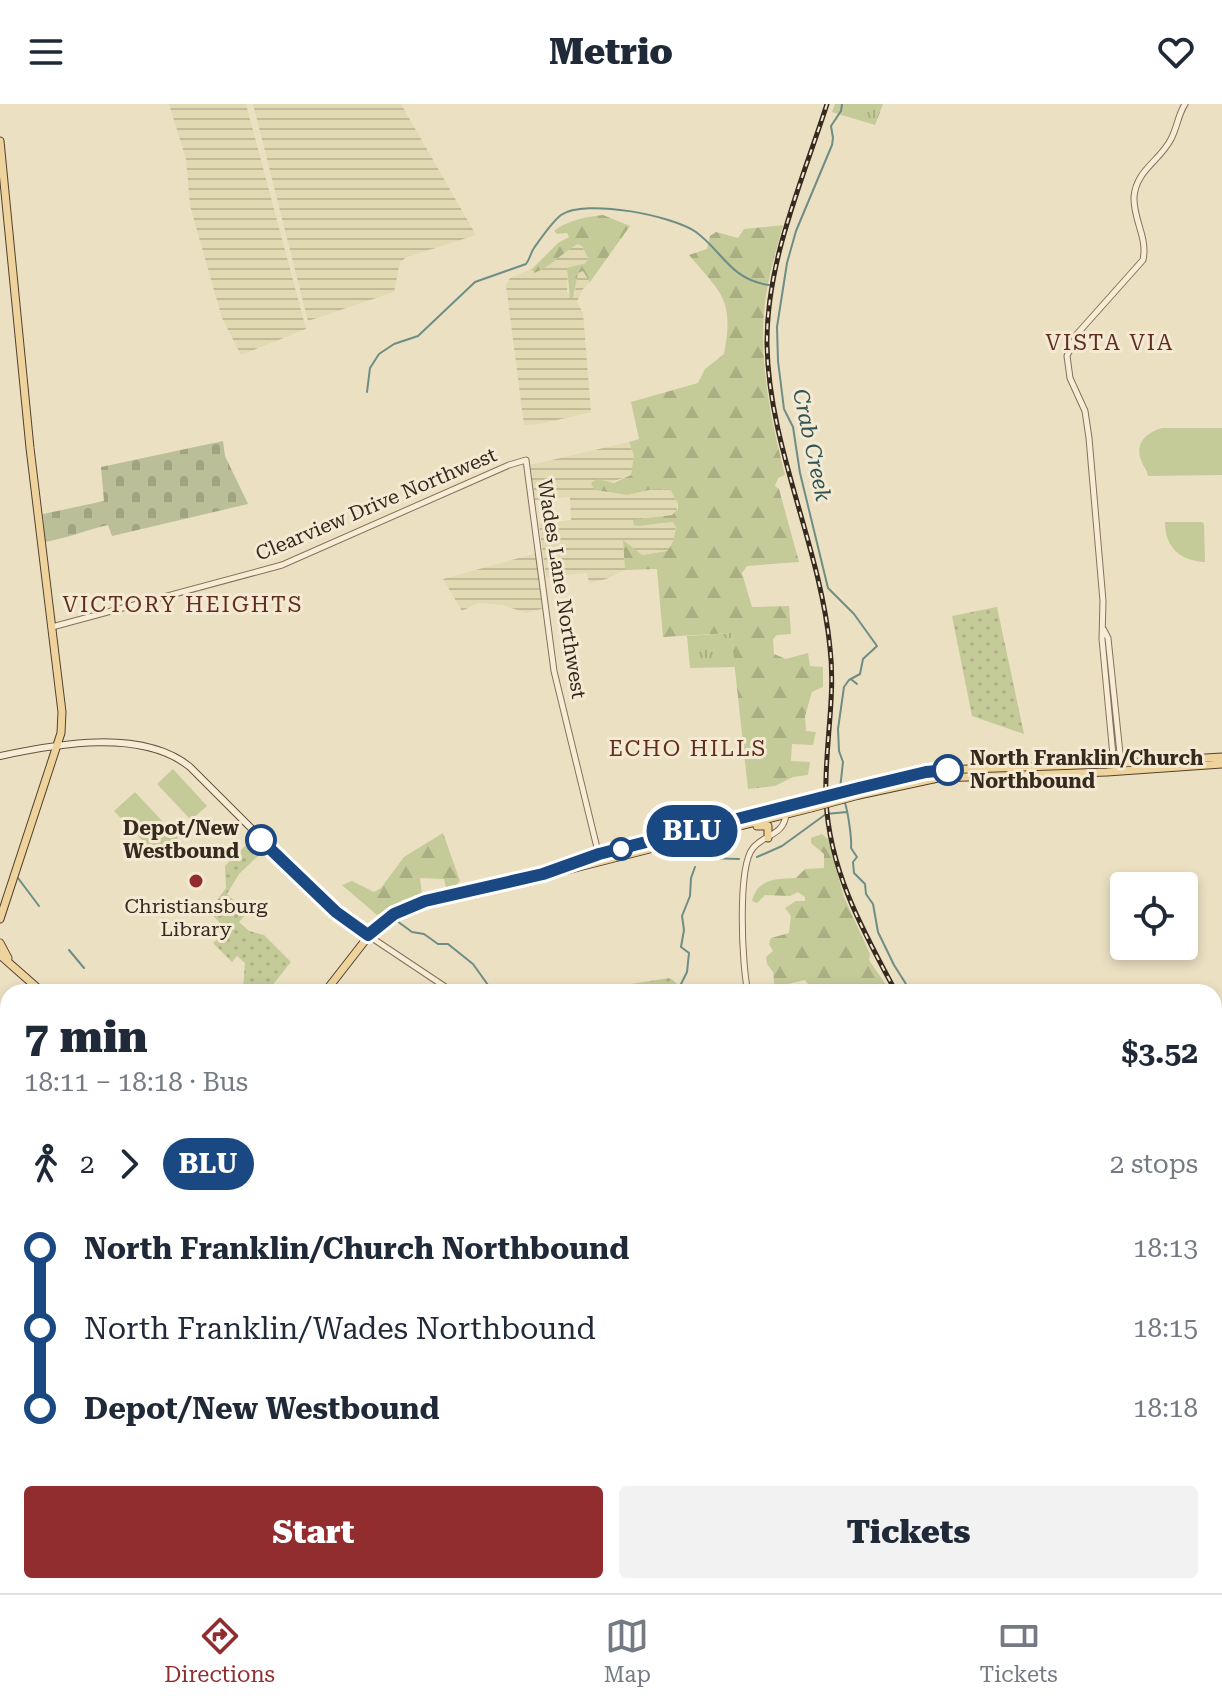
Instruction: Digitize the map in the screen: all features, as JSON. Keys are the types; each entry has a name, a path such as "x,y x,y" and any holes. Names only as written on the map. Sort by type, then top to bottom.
{"main road":[{"path":"0,141 30,448 62,712 61,733 0,919"},
{"path":"0,756 57,744 144,746 176,756 328,905 368,935"},
{"path":"331,984 383,920 410,906 859,791 926,779 1222,757"},
{"path":"1116,766 1222,764"},
{"path":"599,858 786,814 811,804"},
{"path":"723,830 765,825 769,828 768,838"},
{"path":"0,943 13,967"},
{"path":"0,955 33,984"}],"street":[{"path":"1116,766 1108,638 1104,630 1087,421 1082,401 1068,371 1067,356 1077,334 1143,260 1144,247 1135,204 1136,189 1143,172 1169,143 1185,104"},
{"name":"Clearview Drive Northwest","path":"52,627 282,565 526,460"},
{"name":"Wades Lane Northwest","path":"526,460 554,671 599,858"},
{"path":"747,984 741,944 746,867 752,849 781,830 786,814"},
{"path":"368,935 441,984"}],"shaded area":[{"path":"169,104 246,104 306,329 241,355 222,318 190,206 186,159"},
{"path":"253,104 401,104 476,235 407,257 400,262 394,292 308,321"},
{"path":"579,244 588,258 586,263 570,267 567,293 575,294 577,273 584,271 590,282 577,302 583,313 591,412 524,425 506,285 510,278 546,267 560,254"},
{"path":"629,442 634,455 631,475 609,483 603,492 627,495 658,488 670,489 678,503 676,513 649,520 643,517 650,525 673,522 676,526 673,542 667,551 641,555 623,541 625,570 606,579 589,583 587,573 546,577 539,523 571,520 570,497 535,500 530,465"},
{"path":"537,553 545,608 526,613 503,605 478,603 462,611 443,579"}],"green space":[{"path":"835,104 883,104 875,125 832,112"},
{"path":"603,215 630,226 590,282 583,271 578,273 573,298 570,298 567,268 586,263 588,258 582,246 578,244 534,273 532,269 558,243 569,237 567,233 557,234 554,231 583,218"},
{"path":"783,225 766,293 763,347 771,412 785,475 778,478 775,486 779,489 799,562 747,566 742,573 752,607 789,606 791,634 777,635 773,639 774,654 786,659 808,653 810,666 823,667 823,687 812,692 805,716 806,731 816,732 813,745 792,744 791,761 810,762 808,775 793,777 775,786 748,789 731,633 663,637 657,569 625,570 623,540 642,555 667,551 673,542 676,527 673,522 638,526 634,525 633,520 672,515 678,509 678,503 670,489 658,488 627,495 595,490 591,483 597,479 614,483 631,475 634,455 629,442 639,439 631,402 698,383 705,369 724,354 728,321 723,299 689,255 707,249 710,236 716,232 738,238 744,229"},
{"path":"1163,428 1222,428 1222,475 1148,476 1140,457 1140,446 1149,434"},
{"path":"223,441 225,456 248,504 112,536 108,525 45,542 43,514 104,501 101,467"},
{"path":"1165,522 1204,524 1205,562 1188,559 1176,551 1168,539"},
{"path":"997,607 1024,734 972,716 952,616"},
{"path":"731,633 735,667 690,668 687,636"},
{"path":"173,769 207,806 191,820 157,784"},
{"path":"135,792 178,838 158,857 114,811"},
{"path":"443,833 460,881 452,890 447,891 444,879 420,878 422,895 403,900 377,915 342,885 352,881 374,892 381,888 404,857"},
{"path":"822,834 828,839 844,897 870,954 869,960 886,984 808,984 805,980 774,984 766,957 773,951 769,944 771,938 789,933 791,916 785,908 796,901 805,901 805,897 798,892 790,896 765,895 757,903 752,901 759,888 769,881 796,878 805,869 824,868 824,854 811,843 811,838"},
{"path":"252,839 263,851 239,874 227,894 247,913 239,922 249,931 264,935 291,962 273,984 243,984 245,963 237,956 232,962 213,943 227,931 208,910 226,888 225,866"},
{"path":"670,978 677,984 631,984"}],"waterway":[{"name":"Crab Creek","path":"840,789 843,762 838,729 844,687 860,674 863,659 877,646 854,614 828,588 800,473 793,427 784,409 777,327 787,263 796,231 832,145 831,126 842,104"},
{"path":"367,392 370,368 379,354 394,344 418,336 475,282 526,264 554,222 573,210 629,211 685,226 696,232 736,271 769,285"},
{"name":"Crab Creek","path":"852,680 857,684"},
{"name":"Crab Creek","path":"845,803 851,848 857,857 853,862 854,873 865,884 866,894 873,904 878,932 906,984"},
{"path":"757,857 782,846 826,814 847,812"},
{"path":"702,860 739,859"},
{"path":"681,984 687,972 689,953 681,947 684,930 682,916 690,896 695,867"},
{"path":"18,878 39,906"},
{"path":"397,921 438,944 448,944 473,964 487,984"},
{"path":"69,950 84,968"}],"railway":[{"path":"827,104 779,253 772,283 767,345 776,421 825,610 832,686 826,799 834,851 860,923 892,984"}],"bus line":[{"name":"BLU","path":"261,840 336,912 368,935 394,914 425,901 543,874 599,854 859,788 926,772 948,770"}],"place":[{"name":"North Franklin/Church Northbound","path":"948,770"},
{"name":"Depot/New Westbound","path":"261,840"},
{"name":"Christiansburg Library","path":"196,881"}],"district":[{"name":"VISTA VIA","path":"1110,342"},
{"name":"VICTORY HEIGHTS","path":"183,604"},
{"name":"ECHO HILLS","path":"688,748"}]}
